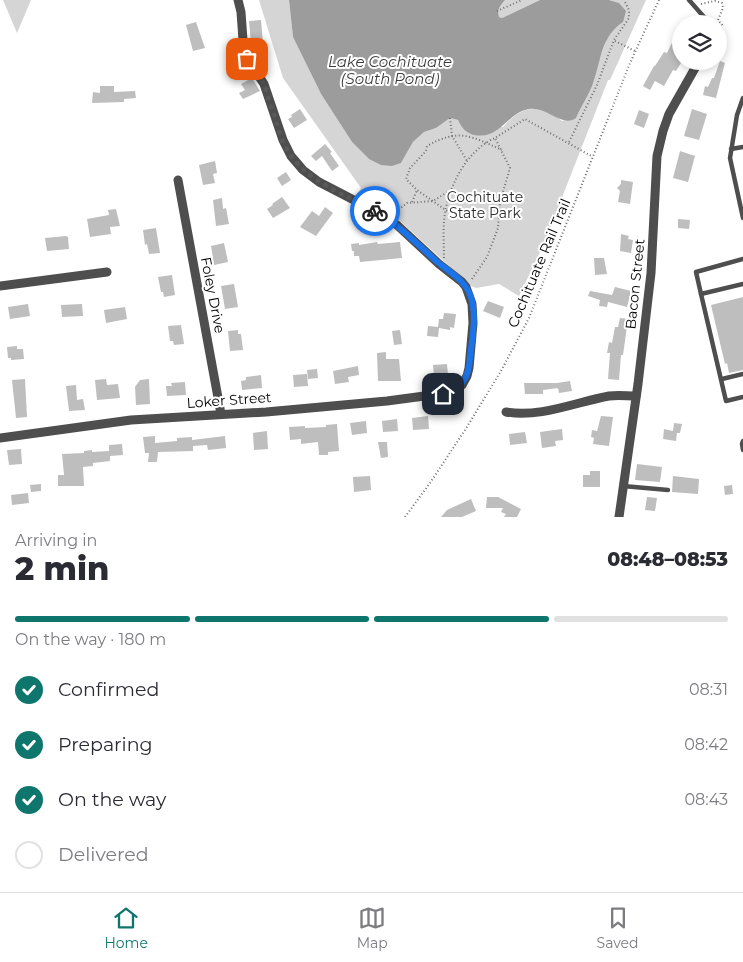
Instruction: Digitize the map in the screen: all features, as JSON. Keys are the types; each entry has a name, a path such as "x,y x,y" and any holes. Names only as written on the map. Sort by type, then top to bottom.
{"street":[{"path":"238,0 241,12 244,54 264,84 282,140 291,156 303,170 315,179 387,218 457,277 466,288"},
{"name":"Bacon Street","path":"619,517 651,273 657,156 669,114 694,70"},
{"name":"Foley Drive","path":"178,180 221,414"},
{"path":"0,286 107,272"},
{"name":"Loker Street","path":"0,438 110,423 386,401 443,394 459,387 468,372 473,323 472,304 466,288"},
{"path":"506,412 537,411 613,396 636,396"}],"lane":[{"path":"690,0 702,15"},
{"path":"743,98 737,115 730,164 743,218"},
{"path":"731,149 743,147"},
{"path":"743,259 696,272 726,401 743,396"},
{"path":"701,294 743,284"},
{"path":"722,379 743,374"},
{"path":"742,443 743,450"},
{"path":"623,486 668,490"}],"path":[{"path":"497,11 522,0"},
{"path":"569,142 597,85 614,40 629,18 629,10 624,0"},
{"name":"Cochituate Rail Trail","path":"405,517 460,438 521,335 544,283 635,51 659,0"},
{"path":"694,6 713,1 721,2 723,8 720,15"},
{"path":"614,40 635,51"},
{"path":"450,118 452,136 467,161"},
{"path":"444,268 444,221 451,190 467,161 485,143 525,118 593,157"},
{"path":"446,211 417,190 406,179 410,168 421,158 427,146 441,138 460,134 502,150"},
{"path":"466,288 487,257 498,228 500,202 510,168 495,138"},
{"path":"412,203 417,190"},
{"path":"387,218 406,203 433,201 451,190"}],"green space":[{"path":"3,0 31,0 17,33"},
{"name":"Cochituate State Park","path":"259,0 289,0 293,37 321,94 352,142 369,159 401,163 413,142 424,132 436,128 450,118 458,120 461,125 503,127 524,111 538,109 554,115 562,121 576,118 609,34 616,26 623,22 618,3 609,0 646,0 610,80 608,80 543,246 519,296 499,284 476,288 471,286 400,221 356,196 361,188 283,78"},
{"path":"505,0 540,0 502,18 498,14 500,6"}],"water":[{"name":"Lake Cochituate (South Pond)","path":"289,0 505,0 500,6 498,14 502,18 540,0 609,0 619,3 626,11 623,22 610,34 606,42 596,75 576,118 565,120 536,109 529,109 514,115 491,134 474,135 462,127 458,120 450,118 436,128 424,132 413,142 401,163 392,166 381,165 369,159 352,142 321,94 293,37"}],"building":[{"path":"261,20 264,55 255,56 251,43 249,21"},
{"path":"196,22 205,48 193,51 186,25"},
{"path":"672,43 673,70 664,86 655,81 650,90 643,86 664,52 667,53"},
{"path":"717,70 723,70 716,98 703,95 705,86 708,87 712,78 714,78"},
{"path":"252,78 260,91 243,99 239,93 245,90 241,84"},
{"path":"100,86 114,86 114,92 135,91 136,98 124,99 124,102 92,103 93,92 100,93"},
{"path":"300,109 307,120 294,128 288,119"},
{"path":"692,109 707,114 699,140 684,136"},
{"path":"639,110 649,114 644,128 634,124"},
{"path":"325,144 332,152 330,153 339,166 332,171 322,156 316,161 311,156"},
{"path":"680,151 695,156 688,182 673,178"},
{"path":"215,161 217,173 213,174 215,183 203,185 199,165"},
{"path":"286,172 291,180 282,186 277,178"},
{"path":"621,180 633,182 630,204 618,202 620,191 617,188 621,184"},
{"path":"282,197 290,208 273,218 267,209"},
{"path":"222,198 223,209 226,208 229,224 216,226 213,200"},
{"path":"325,207 333,213 316,236 300,227 312,211 319,216"},
{"path":"116,209 120,226 110,227 111,234 90,237 87,219 109,215 108,210"},
{"path":"678,219 690,220 689,229 678,228"},
{"path":"156,228 160,253 149,254 147,244 145,245 143,230"},
{"path":"621,234 629,236 628,239 633,240 631,253 620,251"},
{"path":"68,237 69,249 47,251 45,238"},
{"path":"377,242 378,244 400,242 402,258 360,262 359,256 354,256 351,244 359,243 359,245"},
{"path":"224,243 228,262 214,265 211,246"},
{"path":"594,258 604,258 607,274 595,275"},
{"path":"172,275 175,295 164,297 158,277"},
{"path":"234,284 238,307 225,309 221,286"},
{"path":"615,287 631,291 627,307 608,302 607,307 599,306 600,300 588,296 590,291 612,295"},
{"path":"743,297 743,370 729,373 727,363 725,364 711,305"},
{"path":"488,301 504,307 500,318 483,311"},
{"path":"28,304 30,316 10,319 8,307"},
{"path":"82,304 83,316 62,317 61,305"},
{"path":"125,307 127,319 106,323 104,310"},
{"path":"444,313 456,314 454,328 450,327 450,330 439,328 438,337 427,336 428,326 438,327 439,319 443,319"},
{"path":"620,318 628,319 623,355 621,355 619,380 608,379 610,353 607,353 609,342 612,343 615,327 618,327"},
{"path":"181,325 184,344 174,345 173,341 170,341 168,326"},
{"path":"238,330 238,334 241,334 243,350 230,351 228,331"},
{"path":"400,330 402,344 394,345 392,331"},
{"path":"17,346 17,349 23,349 24,359 11,360 11,358 8,358 7,347"},
{"path":"386,352 386,359 399,359 401,381 378,381 377,353"},
{"path":"447,364 448,375 434,376 433,365"},
{"path":"358,366 359,375 348,377 349,382 335,384 333,371"},
{"path":"317,369 318,378 308,379 307,370"},
{"path":"307,374 308,386 294,387 293,375"},
{"path":"261,375 262,388 242,390 241,381 246,380 246,377"},
{"path":"25,379 27,417 16,418 12,380"},
{"path":"106,379 107,385 118,384 120,398 97,400 95,380"},
{"path":"149,379 150,404 136,405 135,387 140,380"},
{"path":"570,381 572,391 559,393 557,383"},
{"path":"185,382 186,395 167,396 166,386 172,386 171,383"},
{"path":"524,383 557,383 558,388 543,390 543,394 525,394"},
{"path":"76,385 77,400 83,399 85,410 69,411 66,386"},
{"path":"428,416 429,429 413,430 412,418"},
{"path":"601,416 613,417 609,446 593,444 594,438 591,437 592,430 597,431"},
{"path":"397,419 398,431 383,432 382,421"},
{"path":"366,421 367,433 352,435 350,423"},
{"path":"674,423 682,424 680,433 677,433 676,441 663,439 664,429 673,431"},
{"path":"337,424 339,451 328,452 328,455 319,455 318,442 301,444 301,439 290,440 289,427 326,427 326,425"},
{"path":"562,429 563,440 555,441 556,446 542,448 540,432"},
{"path":"267,431 268,449 254,450 253,433"},
{"path":"525,432 527,443 510,445 509,434"},
{"path":"155,436 155,443 177,441 177,438 192,437 192,440 225,436 226,448 208,450 207,445 193,446 193,451 158,452 157,462 148,462 149,453 145,453 143,437"},
{"path":"378,442 387,442 388,457 381,458"},
{"path":"122,444 123,455 110,456 110,461 93,463 93,466 83,467 84,486 58,486 58,475 64,475 62,454 84,453 84,451 92,450 92,452 109,451 109,445"},
{"path":"21,449 22,464 9,465 7,450"},
{"path":"637,464 662,467 660,482 635,480"},
{"path":"590,471 600,471 600,487 583,487 583,475 590,475"},
{"path":"370,476 371,490 354,492 353,477"},
{"path":"673,476 699,479 698,494 672,492"},
{"path":"41,484 41,491 31,492 30,485"},
{"path":"732,485 733,494 725,495 724,486"},
{"path":"28,493 29,503 12,505 11,495"},
{"path":"487,497 498,497 521,509 517,517 504,517 506,514 501,512 503,508 486,508"},
{"path":"647,497 657,498 655,511 645,510"},
{"path":"471,499 476,511 462,517 441,517 447,510"}],"way so far":[{"path":"247,59 264,84 282,140 296,163 310,176 375,211"}],"route":[{"path":"375,211 397,225 439,264 457,277 471,298 473,316 470,361 466,379 454,391 443,394"}]}
